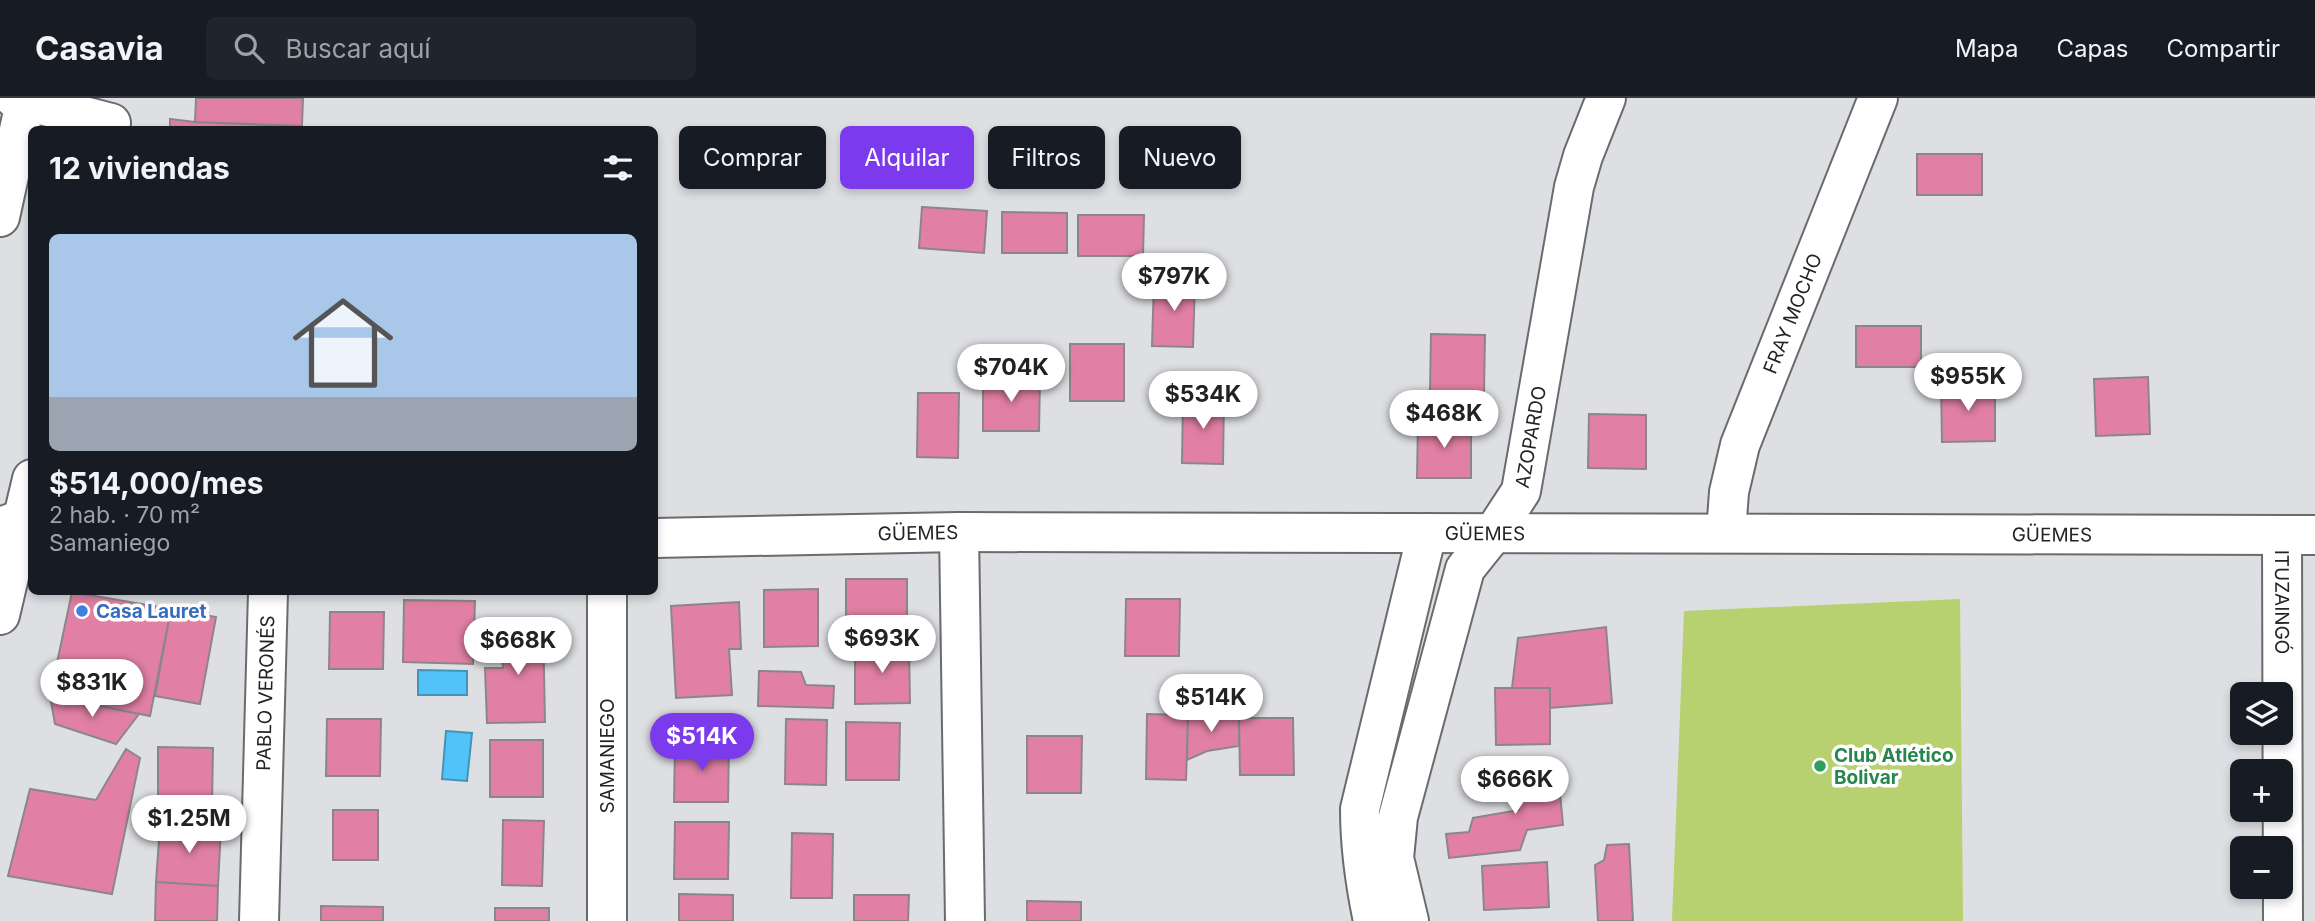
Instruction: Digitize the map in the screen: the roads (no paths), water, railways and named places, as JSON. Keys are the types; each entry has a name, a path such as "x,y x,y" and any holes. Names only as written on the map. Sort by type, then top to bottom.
{"street":[{"name":"AZOPARDO","path":"1409,921 1394,858 1398,817 1465,569 1493,534 1521,491 1574,187 1606,98"},
{"name":"FRAY MOCHO","path":"1726,533 1730,492 1740,445 1878,98"},
{"path":"0,216 22,99 112,117"},
{"path":"0,615 18,522 28,491"},
{"name":"GÜEMES","path":"658,538 959,532 2299,536"},
{"path":"959,532 965,921"},
{"path":"1373,921 1360,839 1360,809 1427,533"},
{"name":"ITUZAINGÓ","path":"2283,921 2299,536"},
{"name":"PABLO VERONÉS","path":"259,921 268,595"},
{"name":"SAMANIEGO","path":"607,595 607,921"}],"water":[{"path":"418,670 467,671 467,695 418,695"},
{"path":"446,731 472,733 467,781 442,779"}],"place":[{"name":"Casa Lauret","path":"82,611"},
{"name":"Club Atlético Bolivar","path":"1820,766"}]}
